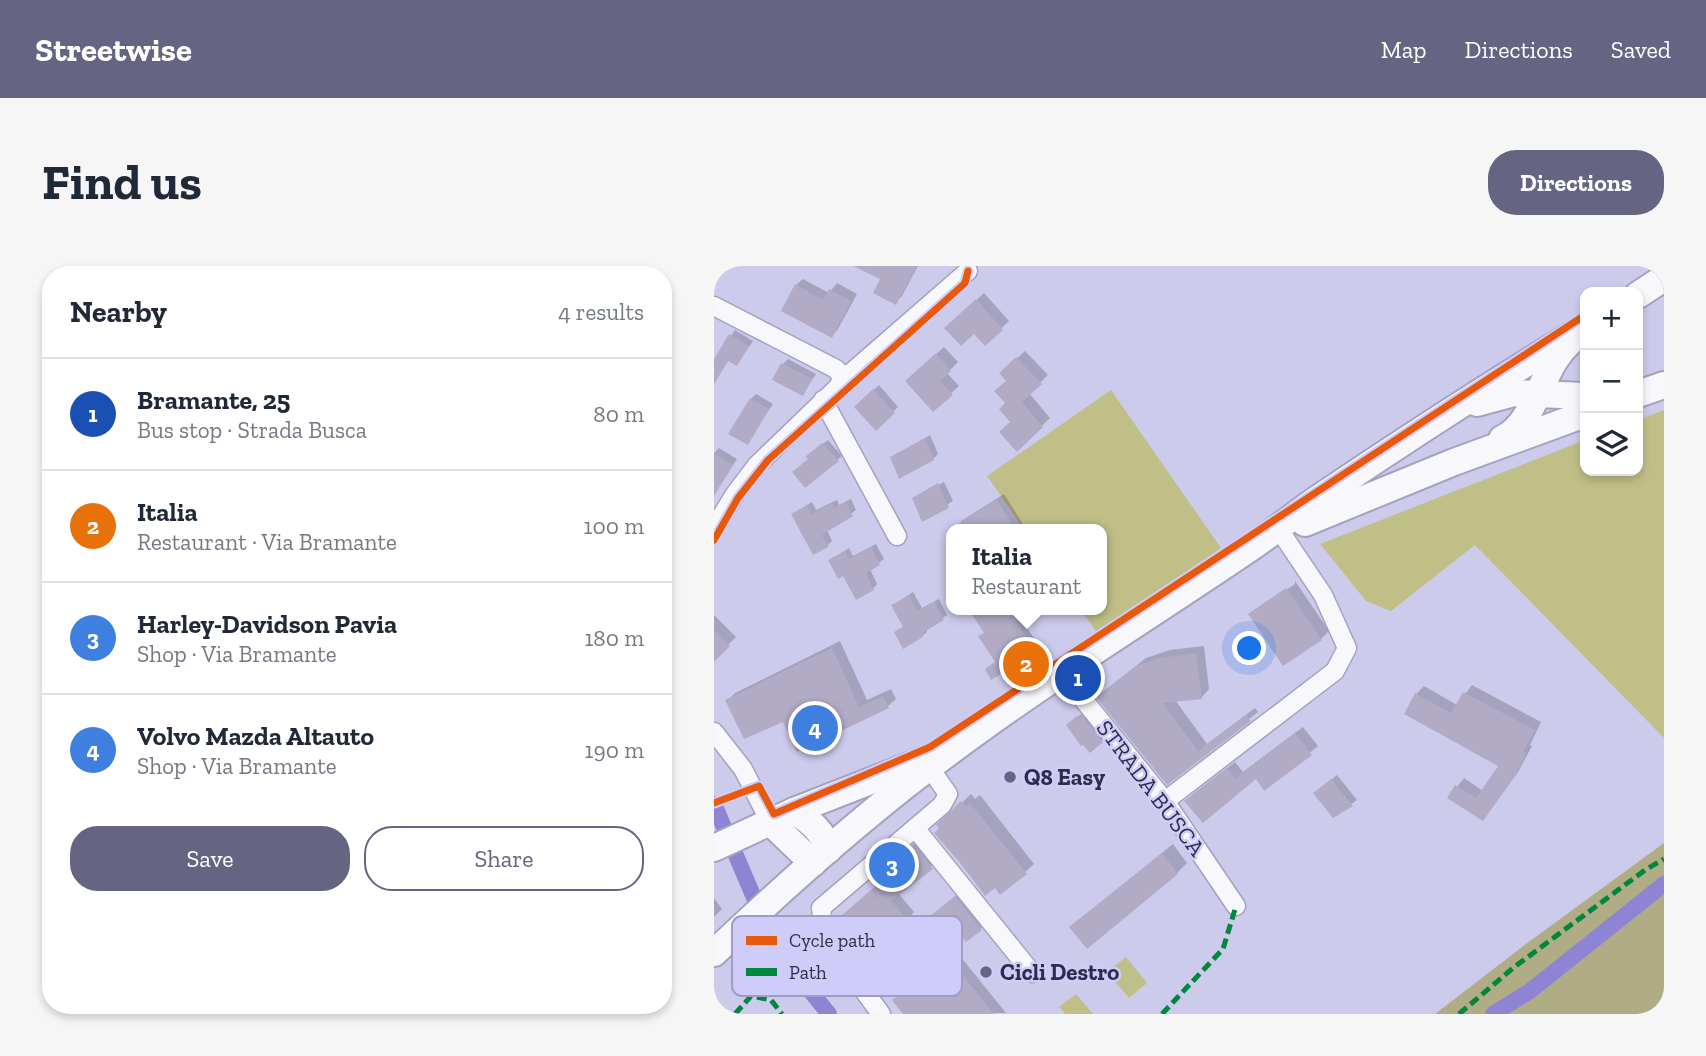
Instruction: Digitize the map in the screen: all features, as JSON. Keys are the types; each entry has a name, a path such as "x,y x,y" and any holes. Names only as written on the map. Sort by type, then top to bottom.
{"main road":[{"path":"1643,292 1664,278"},
{"path":"753,916 820,857 954,748 1062,673 1270,538 1320,497 1452,412 1485,387 1580,332"},
{"path":"1454,462 1509,436 1522,422 1558,355 1580,334"},
{"path":"1452,412 1514,393 1580,396"},
{"path":"1270,538 1454,462 1580,416"},
{"path":"714,848 794,811 954,748"},
{"path":"794,811 807,818 825,839 820,857"},
{"path":"760,826 820,857"},
{"path":"714,953 732,936"}],"street":[{"path":"714,528 757,465 839,386 842,377 852,372 968,271"},
{"path":"716,309 836,369 842,377"},
{"path":"823,400 897,536"},
{"path":"1165,801 1335,671 1347,648 1323,596 1270,538"},
{"name":"STRADA BUSCA","path":"1062,673 1165,801 1236,906"},
{"path":"714,732 743,769 760,826"},
{"path":"822,916 821,908 942,805 948,794 929,767"},
{"path":"915,828 1032,973"},
{"path":"868,996 881,1014"}],"shaded area":[{"path":"1111,390 1221,548 1098,634 1085,615 1107,615 1107,524 1021,524 987,476"},
{"path":"1664,410 1664,738 1475,545 1391,611 1366,601 1320,544 1580,442 1580,476 1643,476 1643,418"},
{"path":"1664,843 1664,1014 1435,1014 1526,944"},
{"path":"1126,957 1147,983 1129,998 1107,972"},
{"path":"1076,994 1093,1014 1065,1014 1059,1007"}],"building":[{"path":"853,266 917,266 896,305 873,293 880,279"},
{"path":"795,284 823,300 829,289 851,301 832,338 781,311"},
{"path":"976,299 1003,330 985,346 974,334 961,346 944,328"},
{"path":"729,334 749,346 737,366 728,361 714,384 714,359"},
{"path":"936,353 951,371 940,381 953,395 933,412 905,381"},
{"path":"1016,357 1042,384 1022,402 1043,427 1017,452 999,432 1010,422 999,409 1005,403 994,391 1006,381 999,373"},
{"path":"781,363 812,379 803,396 772,380"},
{"path":"873,389 895,413 876,431 854,407"},
{"path":"750,398 769,409 748,445 728,434"},
{"path":"925,438 934,460 899,479 890,457"},
{"path":"822,443 839,461 805,488 792,472"},
{"path":"714,453 733,465 714,496"},
{"path":"938,483 949,508 922,522 912,498"},
{"path":"997,500 1012,524 958,524"},
{"path":"846,502 853,516 822,535 828,547 813,555 791,514 807,505 811,514 832,503 834,508"},
{"path":"871,547 880,565 866,573 874,590 856,600 843,576 838,579 828,560 845,551 849,559"},
{"path":"1286,588 1322,640 1283,666 1248,614"},
{"path":"909,596 917,611 934,602 944,620 903,649 894,632 903,627 891,605"},
{"path":"972,615 1012,615 1035,651 1026,657 1028,660 1003,676 1001,674 991,680 985,669 995,662 978,636 984,633"},
{"path":"714,630 730,646 714,662"},
{"path":"832,648 859,707 883,696 889,708 797,752 783,722 744,739 725,700"},
{"path":"1196,653 1202,699 1163,703 1198,751 1246,715 1251,721 1167,785 1096,697 1136,666 1160,658"},
{"path":"1463,692 1535,730 1511,782 1483,821 1447,798 1455,785 1476,798 1498,766 1404,714 1415,693 1451,713"},
{"path":"1077,716 1082,716 1103,742 1090,753 1081,746 1066,725"},
{"path":"1295,733 1312,755 1264,791 1256,779 1203,823 1184,801 1227,768 1235,778"},
{"path":"1331,779 1353,806 1333,818 1313,793"},
{"path":"961,801 966,806 970,803 1027,874 1000,895 995,888 985,896 934,833 939,828 936,825"},
{"path":"913,844 933,869 891,901 904,916 841,916 887,876 883,871"},
{"path":"1162,853 1178,874 1087,949 1069,927"},
{"path":"955,896 982,930 966,942 962,937 962,916 930,916"},
{"path":"962,974 994,1014 903,1014 892,1000 897,996 962,996"}],"waterway":[{"path":"714,804 762,916"},
{"path":"1493,1014 1530,991 1664,884"},
{"path":"814,996 829,1014"}],"marked path":[{"path":"1459,1014 1513,968 1645,870 1664,859"},
{"path":"1162,1014 1223,949 1236,906"},
{"path":"735,1014 751,996 771,1000 782,1014"}],"cycle path":[{"path":"714,540 738,498 768,460 965,283 968,271"},
{"path":"714,803 759,786 774,814 930,747 1580,318"}],"place":[{"name":"Italia","path":"1026,664"},
{"name":"Bramante, 25","path":"1078,678"},
{"name":"Volvo Mazda Altauto","path":"815,728"},
{"name":"Q8 Easy","path":"1010,777"},
{"name":"Harley-Davidson Pavia","path":"892,865"},
{"name":"Cicli Destro","path":"986,972"}]}
